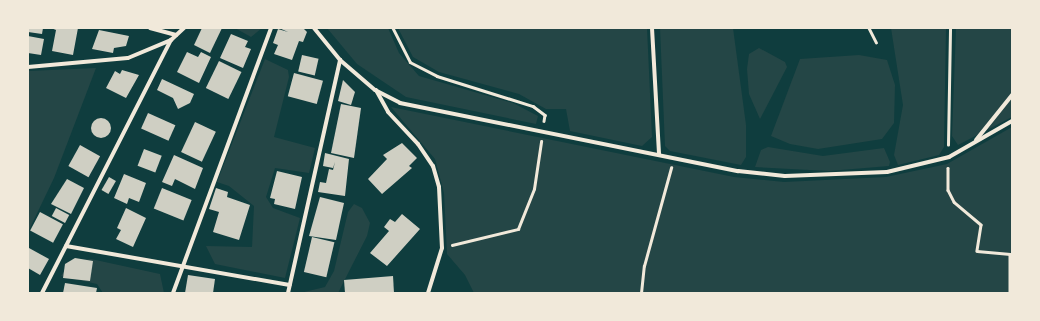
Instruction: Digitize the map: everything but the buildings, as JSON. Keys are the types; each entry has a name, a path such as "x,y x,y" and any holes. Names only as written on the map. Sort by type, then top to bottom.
{"street":[{"path":"150,28 176,35"},
{"path":"42,293 171,40 184,28"},
{"path":"173,293 271,28"},
{"path":"314,28 340,60 375,90 400,103 738,171 831,176 887,172 948,156 1012,121"},
{"path":"652,28 659,155"},
{"path":"28,67 128,58 171,40"},
{"path":"288,293 340,60"},
{"path":"375,90 388,112 418,144 433,166 442,208 442,248 428,293"},
{"path":"976,141 1012,95"},
{"path":"66,246 290,285"}],"path":[{"path":"393,28 410,62 436,76 533,106 544,115 534,189 518,230 442,248"},
{"path":"869,28 876,42"},
{"path":"950,28 948,190 954,202 981,225 977,251 1010,254 1010,293"},
{"path":"641,293 644,266 673,158"}],"shaded area":[{"path":"235,28 262,28 251,37"},
{"path":"327,28 388,28 399,53 419,76 513,103 538,116 536,124 406,97 357,64"},
{"path":"398,28 647,28 652,137 642,146 570,131 566,109 546,109 519,94 439,72 413,57"},
{"path":"660,28 733,28 746,125 746,157 741,165 670,151 665,146"},
{"path":"891,28 946,28 944,147 939,155 898,165 894,155 903,105"},
{"path":"956,28 1012,28 1012,117 958,145 952,136"},
{"path":"759,48 785,62 787,67 760,119 749,94 747,69 749,54"},
{"path":"859,55 887,60 895,85 894,123 882,139 818,149 790,144 771,136 800,59"},
{"path":"265,59 288,70 289,77 274,137 315,148 309,173 275,168 266,197 273,208 300,218 285,278 215,264 206,246 252,247 254,206 229,186 217,182"},
{"path":"96,68 54,178 28,232 28,71"},
{"path":"391,107 734,177 784,182 886,177 947,164 1012,127 1012,293 474,293 465,275 447,254 444,193 435,159"},
{"path":"768,147 823,156 884,148 890,162 889,166 829,171 755,167 761,150"},
{"path":"354,204 362,208 370,223 367,236 338,293 300,293 325,287 334,271 348,212"},
{"path":"91,259 160,274 164,293 103,293 97,284 61,276 71,261"}]}
